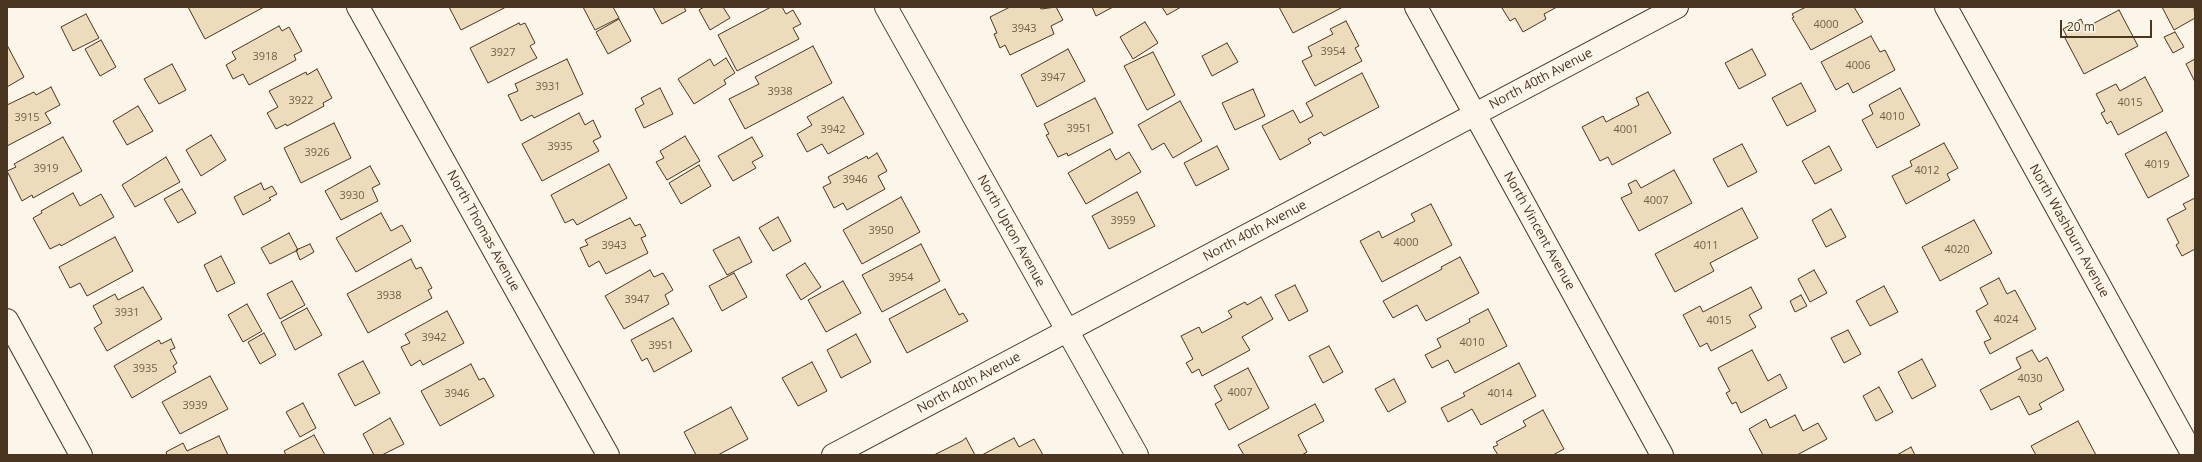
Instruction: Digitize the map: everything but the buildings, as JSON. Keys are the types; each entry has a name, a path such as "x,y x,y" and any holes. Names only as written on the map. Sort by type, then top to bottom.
{"street":[{"name":"North Thomas Avenue","path":"358,7 608,455"},
{"name":"North Upton Avenue","path":"886,7 1137,455"},
{"name":"North Vincent Avenue","path":"1416,7 1662,455"},
{"name":"North 40th Avenue","path":"833,455 1677,7"},
{"name":"North Washburn Avenue","path":"1946,7 2193,455"},
{"path":"7,320 82,455"}]}
